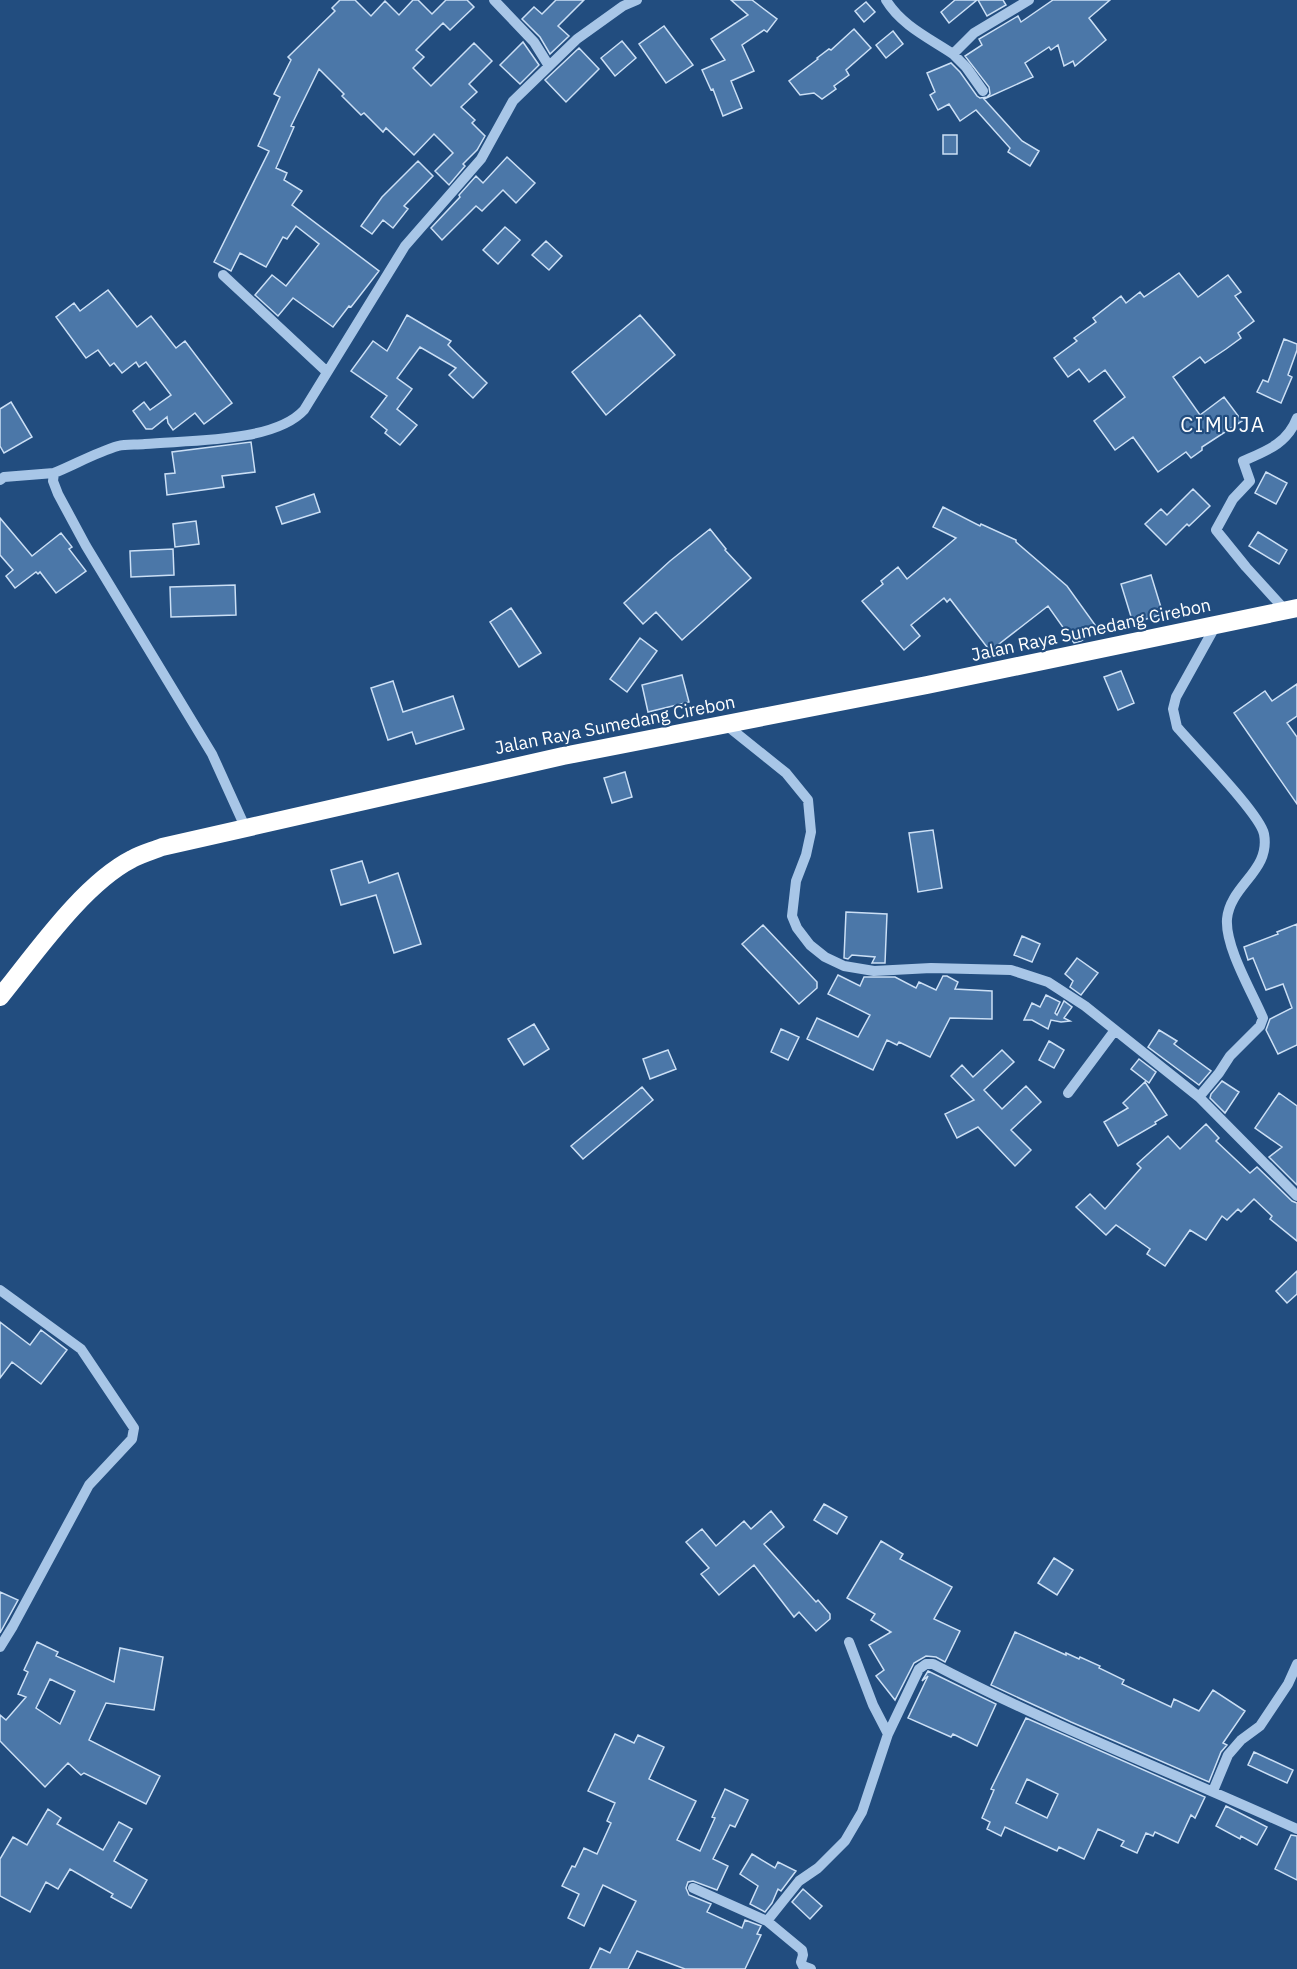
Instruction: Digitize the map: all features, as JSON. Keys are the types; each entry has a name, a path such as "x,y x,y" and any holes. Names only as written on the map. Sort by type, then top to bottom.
{"highway":[{"name":"Jalan Raya Sumedang Cirebon","path":"0,997 60,922 94,886 130,860 162,847 563,756 927,686 1291,609"}],"street":[{"path":"494,0 534,42 549,66"},
{"path":"0,480 4,477 54,473 118,446 236,437 288,424 304,410 405,246 481,159 513,101 577,39 622,6 637,0"},
{"path":"886,0 894,14 918,33 937,42 953,54 984,91"},
{"path":"953,54 974,33 1029,0"},
{"path":"223,274 327,372"},
{"path":"1291,609 1246,567 1216,530 1233,499 1250,481 1243,460 1276,446 1287,436 1297,418"},
{"path":"54,473 53,481 58,494 80,536 212,754 246,829"},
{"path":"1199,1096 1230,1056 1260,1026 1263,1018 1229,938 1227,920 1236,895 1259,866 1264,849 1263,831 1253,815 1177,727 1173,709 1176,698 1216,626"},
{"path":"725,724 786,773 808,800 811,832 806,855 796,881 792,916 797,928 810,945 825,957 844,966 874,971 1011,970 1048,982 1085,1005 1199,1096 1297,1196"},
{"path":"1068,1093 1115,1029"},
{"path":"0,1290 81,1349 134,1428 132,1439 89,1485 14,1626 0,1647"},
{"path":"849,1642 873,1705 888,1734"},
{"path":"767,1921 799,1881 818,1868 845,1841 862,1812 888,1734 919,1669 926,1664 933,1664 1022,1708 1297,1829"},
{"path":"1213,1791 1228,1755 1241,1740 1260,1726 1288,1684 1297,1664"},
{"path":"693,1888 767,1921 802,1950 801,1962 803,1966 811,1969"}],"building":[{"path":"340,0 355,0 371,16 385,1 399,15 413,0 418,0 432,14 446,0 467,0 474,7 450,30 443,23 416,50 424,57 413,68 431,86 474,43 492,61 469,84 477,92 461,107 475,120 472,123 485,136 477,150 463,164 465,166 449,185 435,171 453,153 434,134 414,155 386,128 383,132 364,113 361,115 319,69 291,126 294,127 276,168 287,173 284,180 302,191 292,205 379,271 333,327 293,298 278,316 255,295 272,275 286,286 319,244 296,226 287,239 283,237 266,267 240,253 231,271 214,262 269,151 258,146 280,97 274,94 291,60 288,57 335,11 332,8"},
{"path":"556,0 584,0 558,26 569,36 550,54 540,37 522,19 534,7 542,14"},
{"path":"731,0 752,0 777,19 767,32 764,30 742,45 754,71 731,81 742,108 723,116 713,89 711,90 702,70 725,60 711,39 748,15"},
{"path":"955,0 977,0 949,23 941,12"},
{"path":"978,0 1003,0 1006,5 987,16"},
{"path":"1053,0 1110,0 1089,18 1106,40 1075,66 1073,61 1064,66 1058,45 1051,50 1049,47 1025,63 1033,77 984,99 1022,141 1039,151 1030,166 1008,152 1010,148 976,110 960,121 949,104 938,110 930,95 935,92 927,73 951,63 977,96 987,97 990,94 989,87 965,56 982,45 979,39 1018,16 1021,22"},
{"path":"866,2 875,12 864,22 855,11"},
{"path":"664,26 693,65 666,83 639,44"},
{"path":"854,29 871,48 846,70 849,75 834,86 836,89 822,99 814,93 800,95 789,81 829,49 831,50"},
{"path":"893,31 903,44 886,58 876,45"},
{"path":"622,41 636,58 615,76 601,58"},
{"path":"523,42 539,65 520,84 500,65"},
{"path":"579,48 599,69 566,102 545,80"},
{"path":"943,135 957,135 957,154 943,154"},
{"path":"507,157 535,183 516,203 503,190 482,211 476,206 442,240 431,228 476,176 483,183"},
{"path":"418,161 433,176 404,206 408,209 393,228 383,220 372,234 361,226 382,197"},
{"path":"505,227 520,240 498,264 483,250"},
{"path":"546,241 562,256 549,270 532,255"},
{"path":"1179,273 1198,297 1228,275 1241,292 1235,296 1254,321 1238,333 1241,338 1226,349 1205,363 1200,357 1173,377 1200,415 1224,397 1242,421 1202,447 1202,450 1191,458 1186,452 1158,472 1133,437 1115,450 1094,421 1125,397 1105,370 1089,382 1079,369 1068,377 1054,358 1077,341 1074,338 1096,322 1093,318 1121,296 1126,303 1140,292 1144,297"},
{"path":"108,290 137,327 151,316 176,348 185,341 232,403 204,424 195,413 173,430 167,417 152,429 146,429 133,411 144,402 150,410 171,395 146,362 139,367 136,362 122,373 114,363 110,366 98,350 86,358 56,317 74,303 80,311"},
{"path":"407,315 451,341 448,345 487,383 473,398 449,375 456,368 420,347 397,378 412,389 397,409 417,425 400,445 371,417 387,396 351,371 373,341 387,351"},
{"path":"640,315 675,355 606,415 572,372"},
{"path":"1284,339 1297,344 1297,350 1288,375 1292,377 1281,403 1257,392 1263,380 1268,382"},
{"path":"11,402 32,437 4,453 0,446 0,409"},
{"path":"251,442 255,472 222,476 224,487 167,495 165,474 175,473 172,452"},
{"path":"1266,472 1287,483 1276,504 1255,493"},
{"path":"1193,489 1210,506 1166,545 1145,524 1161,509 1167,515"},
{"path":"314,494 320,512 282,524 276,507"},
{"path":"943,507 980,526 981,524 1016,540 1067,586 1098,629 1074,643 1048,606 990,651 950,599 947,602 944,598 911,625 920,636 904,650 862,601 883,584 881,581 898,567 907,579 956,538 933,527"},
{"path":"0,518 32,556 61,533 72,547 69,549 86,571 56,593 40,572 38,574 36,572 15,588 6,576 13,570 0,555"},
{"path":"196,521 199,544 175,547 173,524"},
{"path":"710,529 725,550 751,578 682,640 656,612 643,624 624,603 670,561"},
{"path":"1258,532 1287,550 1279,564 1249,546"},
{"path":"173,549 174,575 131,577 130,551"},
{"path":"1151,575 1163,614 1133,623 1121,584"},
{"path":"235,585 236,615 171,617 170,587"},
{"path":"511,608 541,653 519,667 490,622"},
{"path":"640,638 657,651 627,692 610,679"},
{"path":"1121,671 1134,703 1118,710 1104,677"},
{"path":"682,675 689,702 648,712 642,685"},
{"path":"393,681 403,712 453,696 464,729 416,744 412,732 388,740 371,688"},
{"path":"1297,684 1297,716 1287,723 1297,737 1297,804 1234,713 1265,691 1272,701"},
{"path":"625,772 632,797 612,803 604,778"},
{"path":"933,830 942,888 918,892 909,833"},
{"path":"362,861 369,883 398,873 421,944 394,953 376,895 341,905 331,870"},
{"path":"846,912 887,914 885,963 872,963 875,957 852,955 848,959 844,958"},
{"path":"1297,924 1297,1045 1278,1054 1266,1030 1270,1019 1292,1008 1283,984 1266,990 1253,958 1248,960 1244,947"},
{"path":"763,925 817,982 817,988 799,1004 742,944"},
{"path":"1022,936 1040,944 1032,962 1014,955"},
{"path":"1077,958 1098,973 1081,995 1070,987 1073,981 1065,974"},
{"path":"838,975 860,986 864,977 895,977 916,988 919,982 936,990 943,976 947,976 958,982 955,989 992,991 992,1019 950,1018 930,1057 899,1042 897,1045 887,1040 873,1070 807,1039 817,1018 858,1037 870,1015 828,994"},
{"path":"1046,995 1060,1002 1055,1013 1057,1015 1064,1001 1072,1007 1064,1018 1070,1021 1051,1020 1048,1029 1032,1020 1024,1020 1032,1003 1040,1007"},
{"path":"534,1024 549,1049 524,1065 508,1039"},
{"path":"781,1029 799,1037 788,1060 771,1052"},
{"path":"1159,1030 1177,1041 1174,1044 1211,1071 1199,1085 1148,1047"},
{"path":"1049,1041 1064,1050 1054,1068 1039,1060"},
{"path":"668,1050 676,1069 650,1079 643,1059"},
{"path":"1002,1050 1014,1062 984,1090 1002,1109 1026,1086 1041,1102 1011,1130 1031,1150 1015,1166 978,1127 957,1138 945,1114 974,1100 951,1076 962,1065 973,1077"},
{"path":"1139,1059 1156,1072 1149,1083 1131,1069"},
{"path":"1222,1081 1239,1092 1225,1113 1210,1098"},
{"path":"1145,1082 1167,1115 1118,1146 1104,1122 1128,1108 1123,1103"},
{"path":"642,1087 653,1100 583,1159 571,1146"},
{"path":"1279,1093 1297,1106 1297,1185 1269,1157 1282,1147 1255,1128"},
{"path":"1206,1124 1219,1138 1216,1141 1250,1173 1257,1167 1292,1201 1297,1203 1297,1241 1270,1219 1272,1216 1254,1199 1241,1212 1238,1209 1227,1220 1222,1216 1206,1240 1190,1230 1165,1266 1147,1254 1150,1249 1116,1225 1106,1235 1076,1207 1090,1194 1105,1209 1141,1168 1137,1164 1168,1136 1180,1149"},
{"path":"1297,1271 1297,1294 1287,1303 1276,1291"},
{"path":"0,1322 30,1345 41,1330 67,1350 41,1384 12,1362 0,1378"},
{"path":"824,1504 847,1517 837,1534 814,1520"},
{"path":"771,1511 784,1527 764,1544 816,1602 818,1600 830,1614 830,1619 816,1631 799,1612 794,1617 754,1565 719,1595 701,1574 709,1568 686,1542 702,1529 716,1546 744,1521 751,1529"},
{"path":"881,1541 903,1554 900,1559 952,1587 934,1619 960,1631 945,1662 936,1657 926,1656 914,1663 895,1700 876,1676 884,1670 869,1645 891,1632 871,1620 875,1614 847,1598"},
{"path":"1054,1558 1073,1570 1057,1595 1038,1583"},
{"path":"0,1592 18,1600 0,1633"},
{"path":"1015,1632 1066,1655 1066,1653 1079,1659 1080,1657 1100,1666 1099,1668 1124,1680 1122,1684 1171,1707 1174,1699 1199,1711 1213,1690 1245,1711 1223,1743 1227,1745 1221,1752 1209,1782 991,1685"},
{"path":"37,1642 58,1652 56,1656 114,1682 120,1648 163,1657 154,1710 106,1703 89,1740 160,1776 146,1804 84,1773 81,1775 68,1763 45,1787 0,1741 0,1715 6,1720 26,1697 18,1694 28,1672 24,1670","holes":["50,1679 75,1691 60,1724 36,1708"]},
{"path":"928,1671 996,1704 977,1746 953,1734 951,1737 908,1718 928,1676 922,1681"},
{"path":"1026,1718 1205,1797 1195,1818 1191,1815 1178,1843 1155,1832 1153,1836 1146,1833 1137,1853 1121,1846 1124,1841 1098,1829 1084,1859 1059,1847 1057,1851 1005,1827 1001,1836 987,1829 990,1822 982,1818 994,1790 991,1789","holes":["1027,1779 1058,1794 1047,1818 1016,1803"]},
{"path":"615,1734 634,1743 638,1735 664,1747 649,1779 696,1801 677,1840 700,1851 725,1789 748,1800 735,1827 730,1825 713,1859 728,1866 717,1890 693,1881 688,1882 686,1888 689,1895 711,1904 707,1912 742,1928 745,1920 761,1926 757,1934 761,1935 745,1969 685,1969 637,1951 628,1969 590,1969 600,1948 610,1953 636,1901 603,1885 584,1926 568,1918 579,1894 562,1886 584,1848 597,1854 611,1823 607,1821 615,1803 588,1791"},
{"path":"1254,1752 1293,1770 1287,1783 1248,1765"},
{"path":"1226,1806 1267,1827 1257,1845 1216,1826"},
{"path":"48,1809 61,1818 57,1824 103,1850 119,1822 132,1829 114,1861 147,1880 131,1908 111,1897 113,1894 70,1869 58,1889 46,1882 30,1912 0,1896 0,1859 13,1837 27,1845"},
{"path":"1291,1835 1297,1836 1297,1880 1275,1869"},
{"path":"752,1854 775,1868 778,1862 796,1871 781,1891 778,1889 765,1912 750,1904 758,1886 740,1874"},
{"path":"803,1889 822,1906 810,1919 792,1902"}],"district":[{"name":"CIMUJA","path":"1223,425"}]}
